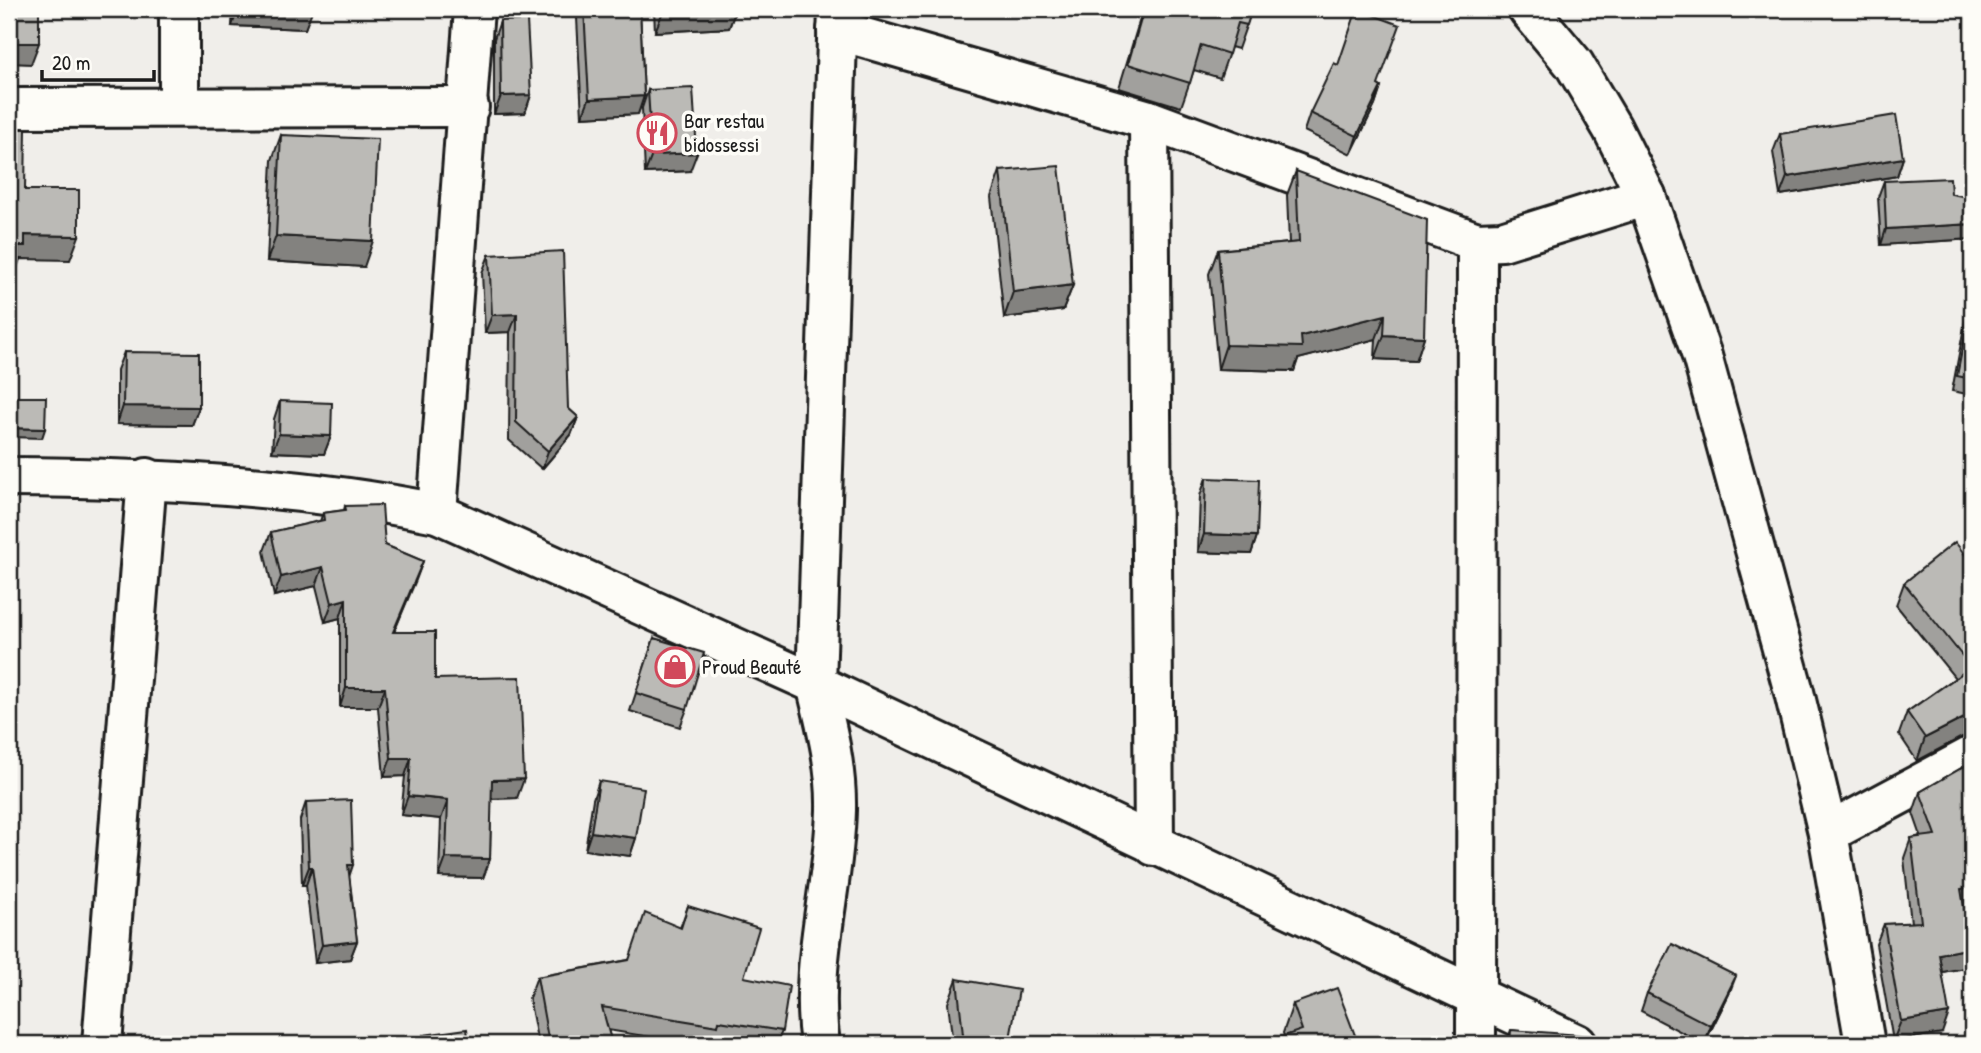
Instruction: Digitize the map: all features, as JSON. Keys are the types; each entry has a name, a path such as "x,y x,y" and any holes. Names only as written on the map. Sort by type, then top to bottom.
{"street":[{"path":"179,9 179,106"},
{"path":"437,513 469,107 474,9"},
{"path":"1528,9 1574,64 1612,128 1646,196 1706,369 1790,678 1828,833 1865,1044"},
{"path":"820,1044 817,987 836,810 833,755 816,684 837,19 1149,120 1477,242 1502,241 1646,196"},
{"path":"9,108 469,107"},
{"path":"1149,120 1154,846"},
{"path":"1476,1044 1477,242"},
{"path":"9,477 147,478 380,501 437,513 816,684 1577,1044"},
{"path":"102,1044 147,478"},
{"path":"1828,833 1972,756"}],"building":[{"path":"9,9 39,9 39,43 9,43"},
{"path":"261,9 312,9 312,11"},
{"path":"584,9 640,9 644,96 589,99"},
{"path":"1144,9 1252,9 1247,25 1238,23 1229,54 1201,45 1190,83 1128,64"},
{"path":"1357,9 1400,25 1378,85 1381,87 1357,136 1310,113 1334,63 1338,65"},
{"path":"527,20 531,95 501,96 500,21"},
{"path":"693,88 697,153 652,155 648,90"},
{"path":"1896,115 1903,158 1787,177 1780,134"},
{"path":"9,129 26,129 25,190 79,190 79,236 25,235 25,246 9,246"},
{"path":"281,135 378,139 373,241 276,236"},
{"path":"1059,166 1073,285 1013,292 1000,171"},
{"path":"1296,171 1427,220 1424,337 1384,335 1385,315 1301,336 1302,347 1226,345 1218,250 1299,242"},
{"path":"1950,178 1951,194 1972,198 1972,224 1886,229 1884,181"},
{"path":"563,251 568,408 578,417 548,451 516,422 517,314 492,315 489,255"},
{"path":"1972,298 1972,379 1957,376"},
{"path":"124,352 199,353 199,407 123,406"},
{"path":"9,397 46,397 45,429 9,428"},
{"path":"280,401 332,403 331,436 279,434"},
{"path":"1206,478 1259,480 1257,536 1204,534"},
{"path":"382,505 385,545 423,561 393,632 435,632 435,679 520,677 524,779 492,780 490,859 446,858 448,800 408,796 411,758 391,758 385,688 346,688 346,599 332,603 323,567 281,577 271,532 324,520 323,513 346,510 345,506"},
{"path":"9,508 14,509 9,552"},
{"path":"1955,542 1972,561 1972,714 1925,738 1907,712 1971,667 1904,583"},
{"path":"654,638 704,653 687,709 636,693"},
{"path":"1972,762 1972,887 1961,889 1971,948 1939,954 1949,1013 1901,1021 1884,924 1921,922 1911,838 1936,835 1920,792"},
{"path":"599,781 644,788 636,838 591,832"},
{"path":"351,800 353,865 348,865 357,941 322,945 312,867 309,867 306,802"},
{"path":"688,906 759,928 744,977 789,986 782,1031 719,1021 718,1026 602,1007 612,1044 549,1044 537,977 629,960 645,913 681,928"},
{"path":"1672,944 1736,976 1711,1026 1647,993"},
{"path":"957,979 1019,990 1009,1044 964,1044"},
{"path":"1337,988 1358,1043 1364,1044 1261,1044 1302,1030 1293,1004"},
{"path":"467,1029 469,1044 424,1044 423,1035"},
{"path":"1511,1030 1621,1038 1621,1044 1510,1044"}],"place":[{"name":"Bar restau bidossessi","path":"657,133"},
{"name":"Proud Beauté","path":"675,667"}]}
